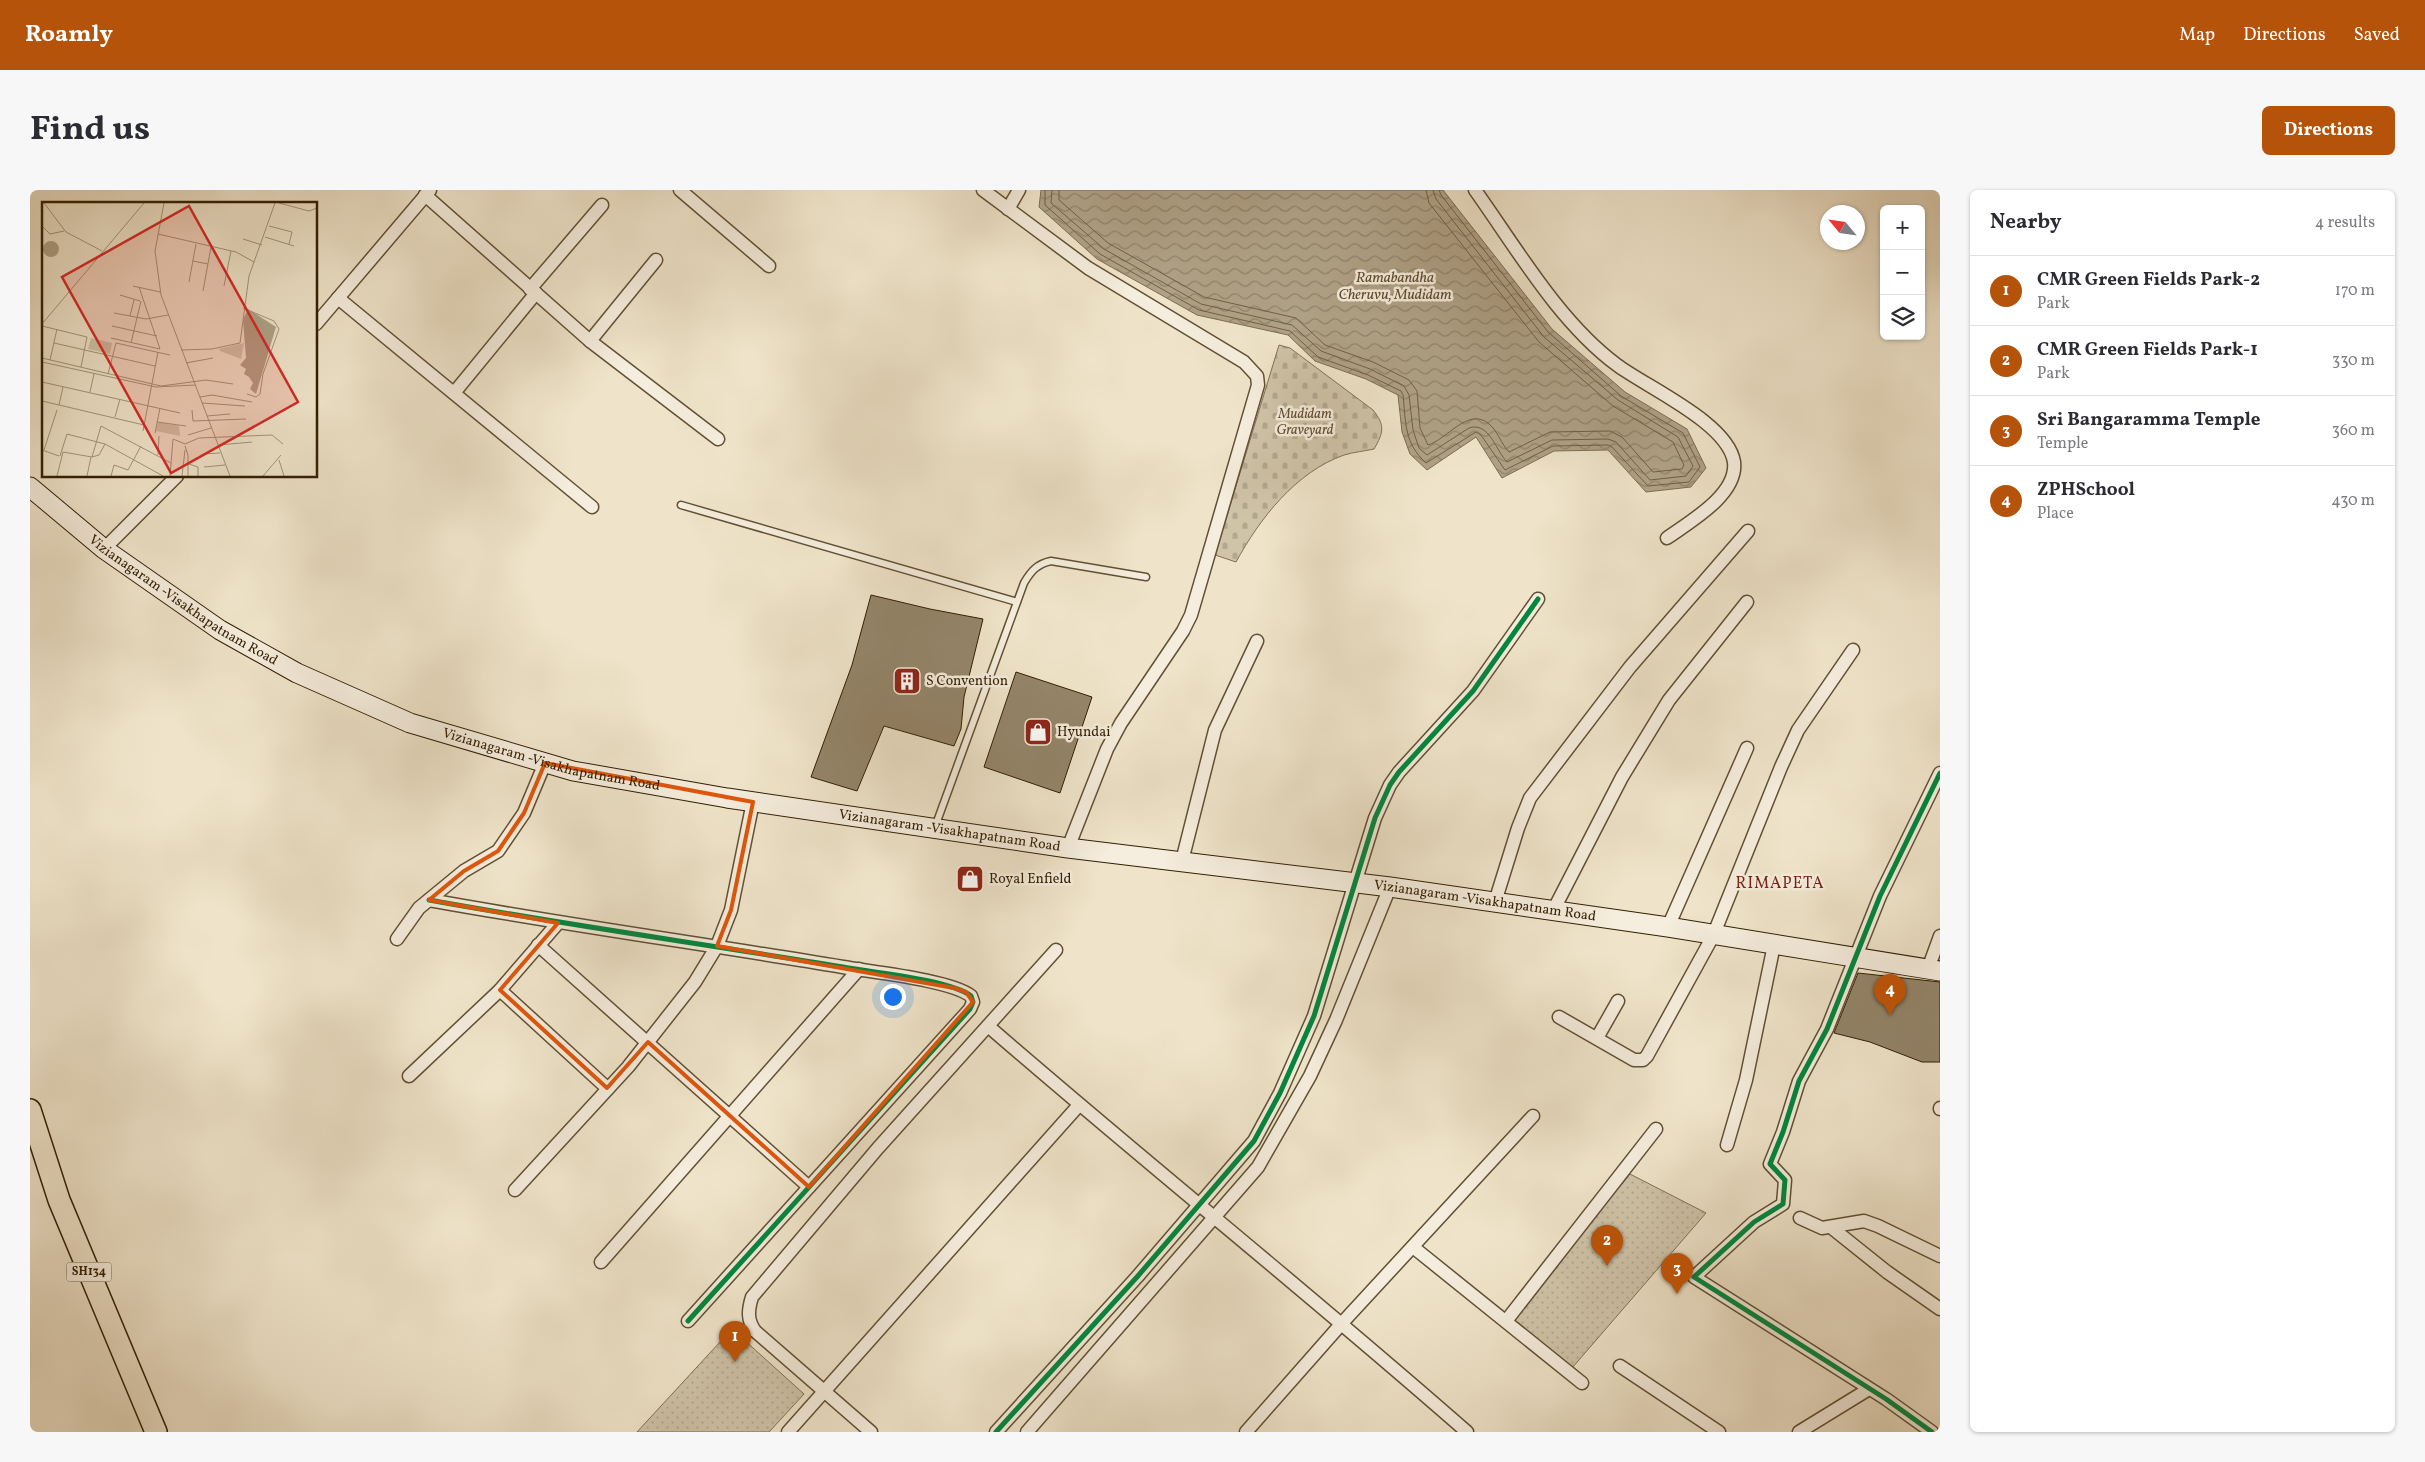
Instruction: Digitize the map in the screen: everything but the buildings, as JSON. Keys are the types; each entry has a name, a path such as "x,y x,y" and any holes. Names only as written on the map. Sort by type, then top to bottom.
{"main road":[{"name":"Vizianagaram -Visakhapatnam Road","path":"30,487 104,548 220,630 297,673 410,723 573,771 753,802 1068,848 1357,882 1668,927 1713,936 1934,970"},
{"name":"SH134","path":"30,1110 59,1200 156,1432"}],"street":[{"path":"680,190 769,266"},
{"path":"983,190 1088,268 1244,362 1257,376 1258,386 1191,615 1183,631 1116,731 1107,748 1068,848"},
{"path":"1008,209 1018,190"},
{"path":"1475,190 1555,301 1587,339 1617,365 1699,416 1713,429 1731,451 1734,469 1731,480 1721,496 1667,538"},
{"path":"318,322 428,193 533,291 590,341 718,439"},
{"path":"454,393 602,205"},
{"path":"590,341 656,260"},
{"path":"338,298 592,507"},
{"path":"104,548 175,478"},
{"path":"1495,902 1518,828 1530,798 1630,667 1748,531"},
{"path":"996,1432 1137,1277 1254,1141 1280,1093 1314,1016 1357,882 1375,818 1390,785 1399,772 1474,691 1538,599"},
{"path":"1553,911 1608,803 1660,715 1747,602"},
{"path":"1182,861 1215,730 1257,641"},
{"path":"1559,1017 1634,1060 1643,1060 1647,1056 1713,936 1781,767 1798,730 1853,650"},
{"path":"1668,927 1747,748"},
{"path":"397,938 407,922 429,900 464,870 498,851 524,813 545,763"},
{"path":"1932,1432 1870,1388 1694,1277 1754,1222 1783,1204 1785,1180 1770,1164 1783,1132 1799,1081 1827,1029 1880,896 1940,773"},
{"path":"515,1190 648,1042 696,982 717,946 731,910 753,802"},
{"path":"1027,1432 1258,1167 1310,1076 1336,1020 1390,887"},
{"path":"429,900 558,923 717,946 859,970 954,988 971,996 973,1002 970,1008 688,1321"},
{"path":"409,1076 500,990 558,923"},
{"path":"1934,970 1940,936"},
{"path":"1727,1145 1746,1080 1774,945"},
{"path":"538,946 809,1187"},
{"path":"871,1432 755,1331 749,1323 748,1316 752,1297 878,1148 1056,950"},
{"path":"601,1262 859,970"},
{"path":"500,990 607,1088"},
{"path":"1597,1038 1618,1001"},
{"path":"988,1026 1079,1105 1342,1322 1467,1432"},
{"path":"788,1432 1079,1105"},
{"path":"1246,1432 1342,1322 1533,1116"},
{"path":"1506,1321 1656,1129"},
{"path":"1800,1218 1822,1228 1832,1228 1864,1221 1940,1256"},
{"path":"1832,1228 1887,1272 1940,1309"},
{"path":"1413,1247 1582,1383"},
{"path":"1620,1366 1719,1432"},
{"path":"1799,1432 1870,1388"}],"lane":[{"path":"682,505 1017,602"},
{"path":"935,828 1017,602 1030,573 1042,563 1050,561 1146,577"}],"highlighted area":[{"path":"545,763 753,802 731,910 717,946 954,988 966,992 973,1002 809,1187 648,1042 607,1088 500,990 558,923 429,900 464,871 498,851 524,813"}],"green space":[{"name":"Mudidam Graveyard","path":"1279,345 1290,348 1373,410 1380,420 1382,429 1374,449 1344,455 1310,473 1295,485 1268,513 1236,562 1215,555"},
{"path":"1630,1174 1706,1213 1572,1368 1511,1320"},
{"path":"732,1329 804,1394 769,1432 637,1432"}],"water":[{"name":"Ramabandha Cheruvu, Mudidam","path":"1041,190 1443,190 1552,329 1625,392 1687,429 1706,468 1691,487 1646,492 1608,450 1554,451 1502,478 1476,437 1427,470 1410,454 1402,432 1398,395 1366,379 1315,361 1288,335 1197,315 1097,259 1039,207"}],"cycle path":[{"path":"996,1432 1137,1277 1254,1141 1280,1093 1314,1016 1375,818 1390,785 1399,772 1473,691 1538,599"},
{"path":"1932,1432 1886,1399 1694,1277 1754,1222 1783,1204 1785,1180 1770,1164 1783,1132 1799,1081 1827,1029 1880,896 1940,773"},
{"path":"429,900 910,977 946,985 971,996 973,1002 970,1009 688,1321"}],"place":[{"name":"S Convention","path":"907,681"},
{"name":"Hyundai","path":"1038,732"},
{"name":"Royal Enfield","path":"970,879"},
{"name":"ZPHSchool","path":"1890,1015"},
{"name":"CMR Green Fields Park-1","path":"1607,1266"},
{"name":"Sri Bangaramma Temple","path":"1677,1294"},
{"name":"CMR Green Fields Park-2","path":"735,1362"}],"district":[{"name":"RIMAPETA","path":"1780,884"}]}
